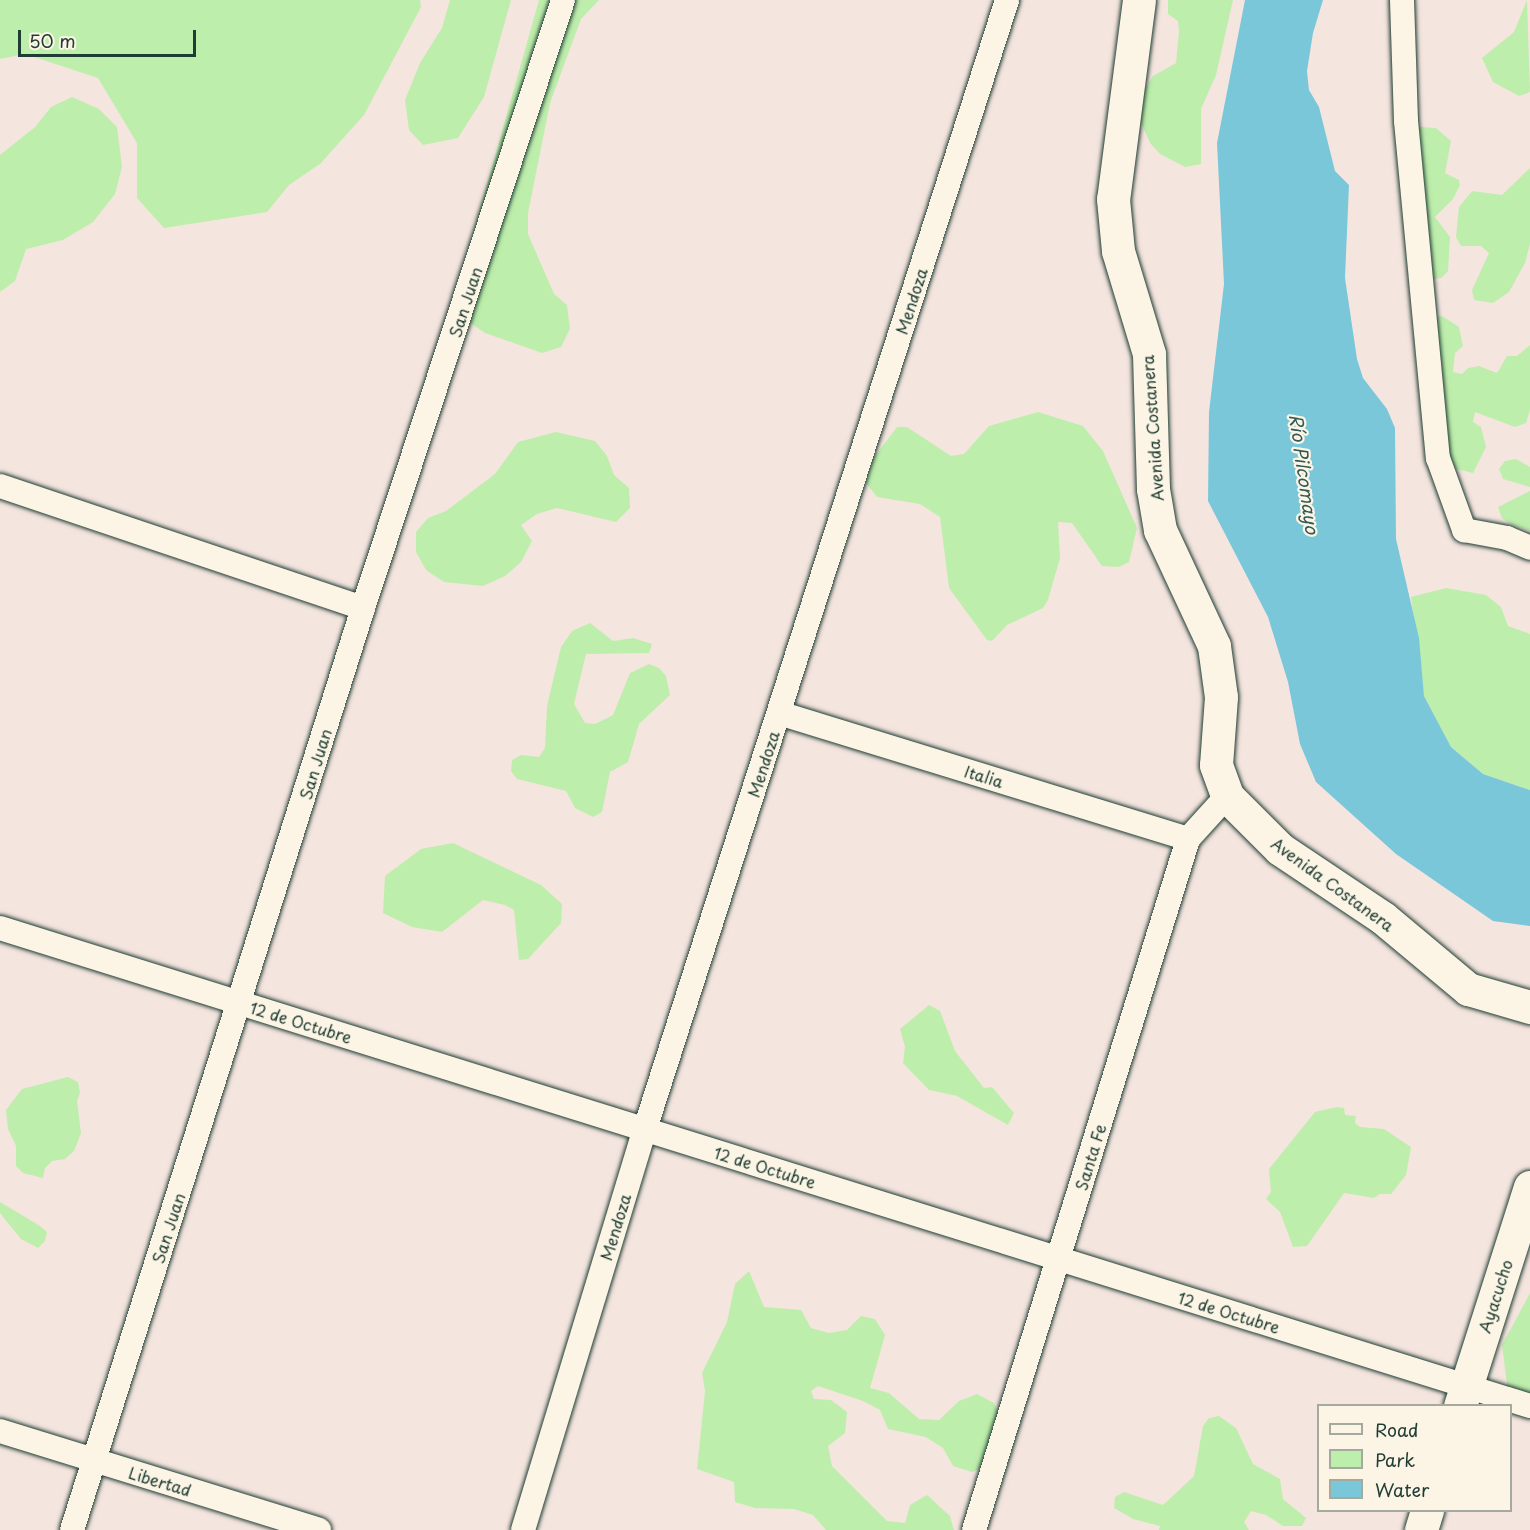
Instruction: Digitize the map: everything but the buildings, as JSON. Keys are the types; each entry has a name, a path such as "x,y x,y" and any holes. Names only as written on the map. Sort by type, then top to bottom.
{"street":[{"name":"San Juan","path":"72,1530 363,608 563,0"},
{"name":"Mendoza","path":"523,1530 645,1129 1007,0"},
{"name":"Avenida Costanera","path":"1139,0 1113,199 1118,251 1149,354 1153,489 1161,530 1214,646 1221,697 1215,765 1227,796 1280,849 1383,918 1468,989 1530,1007"},
{"path":"1402,0 1406,121 1438,458 1464,530 1507,538 1530,548"},
{"path":"0,486 363,608"},
{"name":"Italia","path":"779,713 1188,839"},
{"name":"Santa Fe","path":"974,1530 1188,839 1227,796"},
{"name":"12 de Octubre","path":"0,928 1058,1258 1463,1396 1530,1406"},
{"name":"Ayacucho","path":"1463,1396 1530,1187"},
{"name":"Libertad","path":"0,1431 319,1530"},
{"path":"1421,1530 1426,1512"}],"green space":[{"path":"0,0 420,0 421,7 364,115 320,164 289,185 267,212 164,228 137,198 137,143 98,78 25,54 0,59"},
{"path":"450,0 511,0 484,97 458,138 423,145 409,130 405,100 420,63 442,28"},
{"path":"539,0 599,0 581,19 550,103 528,213 528,234 554,294 567,305 570,329 561,347 542,353 485,333 469,322 472,238"},
{"path":"1168,0 1233,0 1216,75 1201,109 1201,164 1185,167 1160,154 1150,143 1138,116 1143,92 1153,76 1176,63 1178,21 1168,14"},
{"path":"1527,0 1530,92 1519,96 1493,82 1482,58 1514,32"},
{"path":"72,97 99,109 117,127 122,167 115,194 93,222 63,240 26,249 15,281 0,292 0,155 35,127 51,107"},
{"path":"1436,128 1451,141 1445,173 1459,180 1460,185 1453,199 1435,217 1450,237 1448,271 1441,278 1431,279 1416,129"},
{"path":"1530,168 1530,244 1525,263 1509,292 1493,303 1474,300 1472,290 1489,253 1481,246 1461,246 1456,237 1459,207 1472,191 1502,195"},
{"path":"1442,316 1459,327 1463,346 1455,353 1453,372 1462,374 1468,368 1479,366 1497,373 1507,356 1517,356 1530,345 1530,410 1526,423 1515,427 1475,412 1473,422 1481,427 1486,447 1473,473 1453,468 1413,339 1416,329 1433,318"},
{"path":"1038,412 1083,426 1103,451 1137,528 1129,562 1119,567 1102,566 1072,523 1058,522 1060,558 1048,600 1043,608 1007,625 992,641 987,640 949,588 940,517 920,504 877,497 866,483 869,464 897,427 907,427 951,456 964,454 989,426"},
{"path":"556,432 595,441 607,456 614,475 629,488 630,508 616,522 557,508 537,514 521,525 532,541 521,562 505,576 483,586 444,582 426,570 416,552 416,532 428,518 446,511 495,474 518,442"},
{"path":"1516,459 1530,467 1530,487 1503,479 1499,469 1505,461"},
{"path":"1530,491 1530,531 1510,524 1502,518 1498,507"},
{"path":"1446,588 1486,595 1501,607 1508,626 1530,634 1530,790 1483,774 1451,747 1424,696 1411,597"},
{"path":"590,623 613,641 633,638 652,644 649,653 586,654 574,704 585,723 595,724 613,715 630,673 649,664 659,668 666,676 670,695 639,724 628,762 610,772 602,812 593,817 575,808 566,791 517,779 511,771 512,760 521,755 539,757 545,748 547,706 561,647 572,631"},
{"path":"453,843 541,885 562,904 561,923 528,959 519,960 514,910 505,905 483,900 442,932 412,927 383,913 385,876 421,849"},
{"path":"929,1005 940,1011 955,1051 984,1088 992,1087 1014,1113 1008,1125 957,1096 929,1090 903,1063 905,1047 900,1029"},
{"path":"68,1077 78,1082 80,1093 77,1101 81,1133 74,1151 65,1159 52,1161 45,1168 43,1178 23,1173 16,1166 16,1146 8,1129 6,1110 22,1089"},
{"path":"1337,1107 1344,1108 1345,1115 1356,1116 1355,1123 1360,1127 1384,1129 1411,1147 1406,1175 1391,1194 1380,1194 1374,1198 1344,1193 1307,1246 1293,1247 1280,1212 1266,1199 1271,1192 1269,1169 1315,1112"},
{"path":"0,1202 47,1232 45,1241 38,1248 21,1239 0,1213"},
{"path":"749,1271 764,1307 801,1310 811,1328 829,1333 847,1330 861,1316 875,1319 885,1335 870,1388 889,1393 919,1419 939,1420 959,1401 977,1394 994,1403 1003,1424 991,1464 972,1472 953,1466 943,1448 926,1437 888,1429 880,1410 863,1401 818,1386 811,1391 814,1399 831,1400 847,1412 845,1433 828,1446 832,1466 887,1521 905,1523 910,1505 927,1495 950,1516 954,1530 826,1530 813,1515 794,1509 755,1508 735,1502 734,1482 697,1469 705,1391 702,1373 727,1322 735,1284"},
{"path":"1530,1293 1530,1396 1508,1392 1502,1345"},
{"path":"1219,1416 1236,1428 1253,1464 1280,1479 1283,1499 1306,1518 1302,1526 1283,1526 1266,1515 1251,1511 1244,1522 1249,1530 1159,1530 1160,1526 1133,1519 1114,1508 1115,1497 1124,1492 1163,1505 1194,1476 1203,1426 1209,1418"}],"water":[{"name":"Río Pilcomayo","path":"1245,0 1323,0 1313,33 1307,71 1309,90 1319,107 1335,171 1349,185 1345,278 1357,359 1363,378 1387,409 1395,428 1396,539 1419,638 1424,696 1451,747 1483,774 1530,790 1530,926 1493,921 1396,854 1316,782 1300,744 1288,682 1268,617 1208,501 1209,412 1224,284 1217,143"}]}
